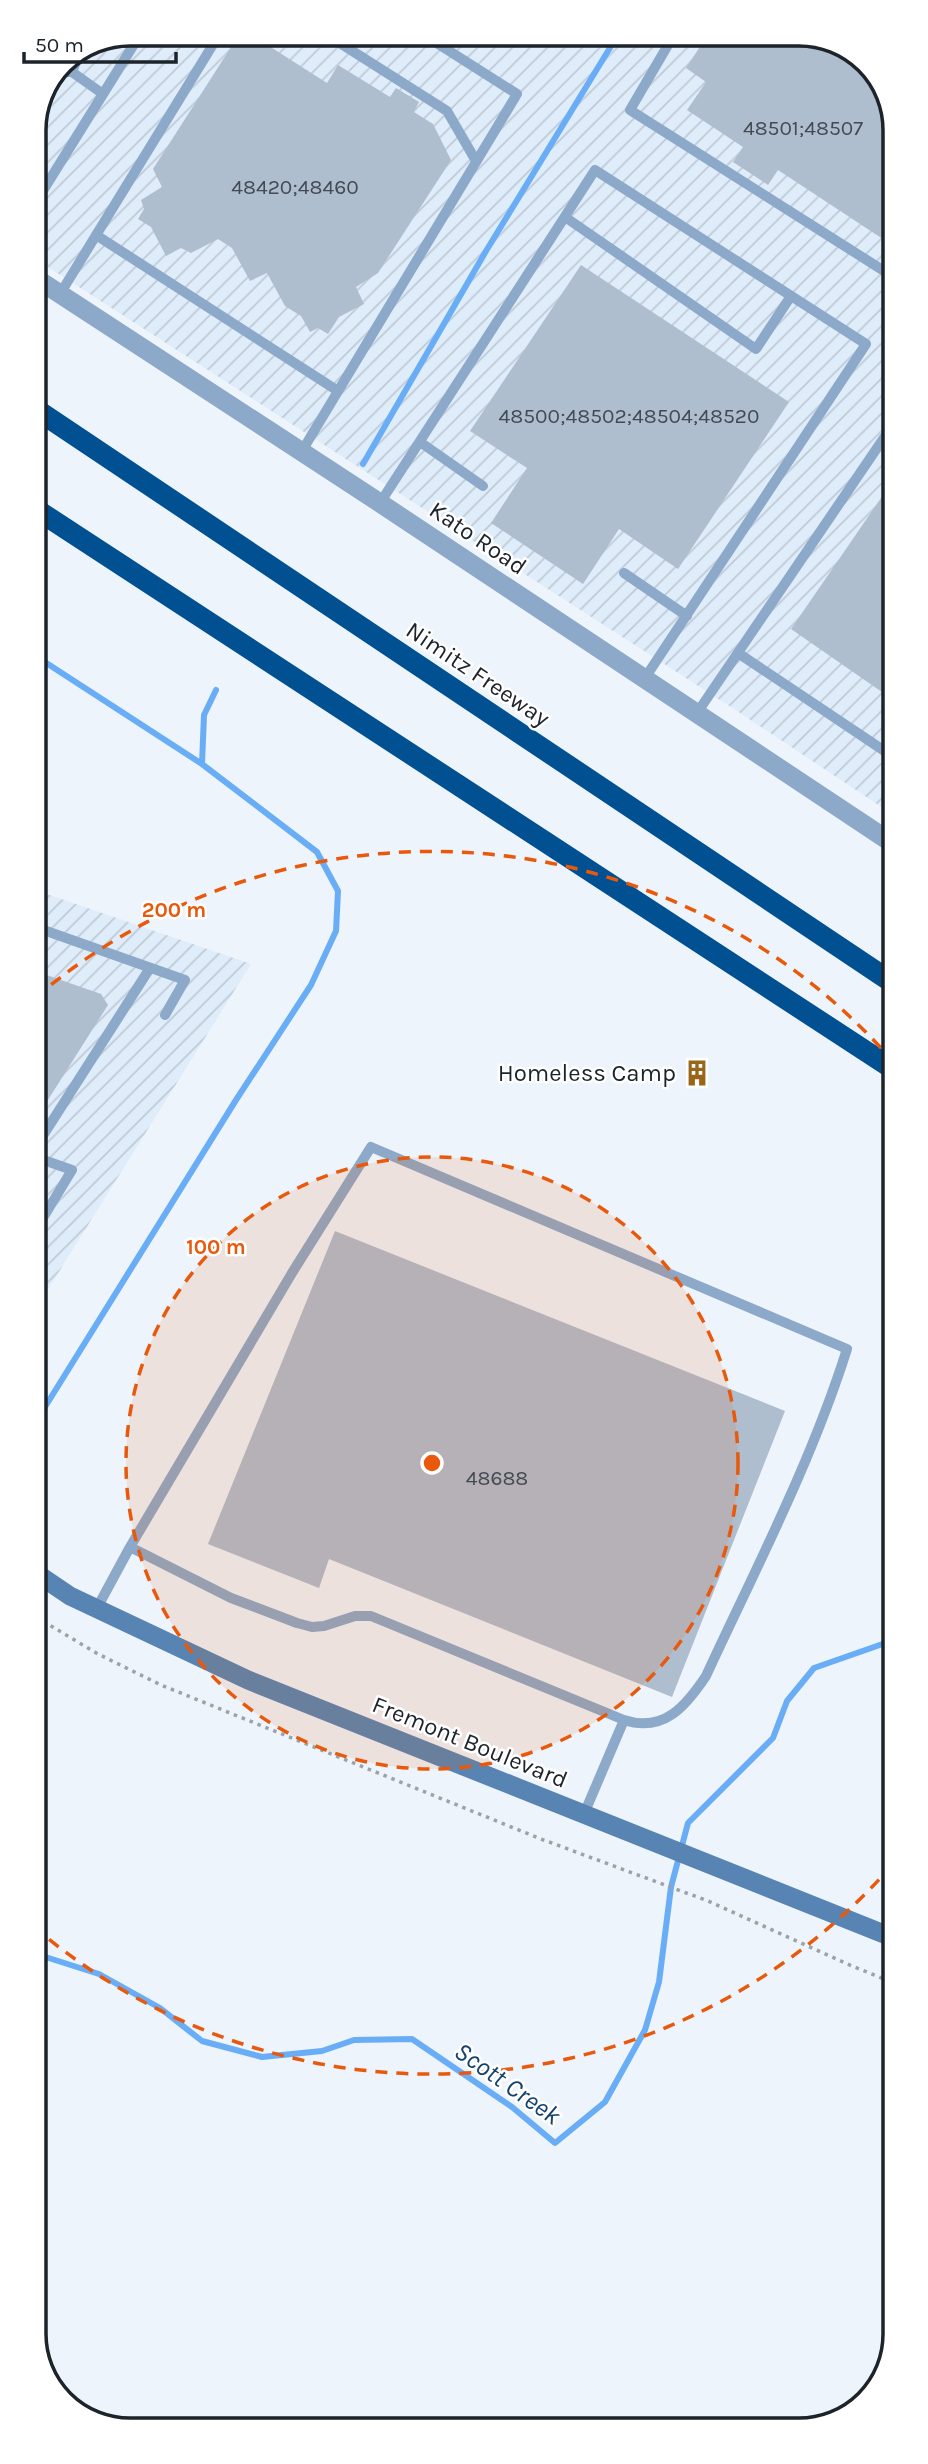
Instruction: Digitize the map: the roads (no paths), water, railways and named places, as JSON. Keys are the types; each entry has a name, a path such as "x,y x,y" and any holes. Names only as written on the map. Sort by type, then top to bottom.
{"highway":[{"name":"Nimitz Freeway","path":"46,416 883,977"},
{"path":"46,516 883,1062"}],"main road":[{"name":"Fremont Boulevard","path":"46,1580 70,1596 248,1680 883,1934"}],"street":[{"name":"Kato Road","path":"46,284 883,836"}],"lane":[{"path":"46,176 133,46"},
{"path":"60,294 212,46"},
{"path":"344,46 447,111 477,160"},
{"path":"302,451 517,94 441,46"},
{"path":"667,46 630,110 883,270"},
{"path":"72,72 74,67"},
{"path":"68,72 103,94"},
{"path":"380,503 595,170 866,344 645,678"},
{"path":"565,217 756,349 791,296"},
{"path":"96,235 338,391"},
{"path":"698,713 883,439"},
{"path":"420,442 483,486"},
{"path":"624,573 687,615"},
{"path":"738,653 883,750"},
{"path":"46,931 185,980 164,1015"},
{"path":"46,1130 150,968"},
{"path":"97,1608 130,1547 292,1273 371,1147 847,1349 830,1403 800,1477 706,1676 689,1703 670,1717 650,1724 635,1724 624,1720 370,1616 355,1616 324,1626 312,1627 297,1623 231,1598 130,1547"},
{"path":"46,1161 72,1170 46,1213"},
{"path":"584,1814 624,1720"}],"waterway":[{"path":"363,464 486,251 611,46"},
{"path":"46,663 202,764 317,852 338,891 336,931 311,985 236,1100 46,1405"},
{"path":"202,764 204,715 216,690"},
{"name":"Scott Creek","path":"46,1957 99,1974 160,2008 202,2041 262,2057 322,2051 354,2040 412,2039 512,2107 555,2143 605,2102 645,2030 659,1982 671,1887 688,1823 773,1738 787,1701 814,1668 883,1644"}],"place":[{"name":"Homeless Camp","path":"697,1073"}]}
